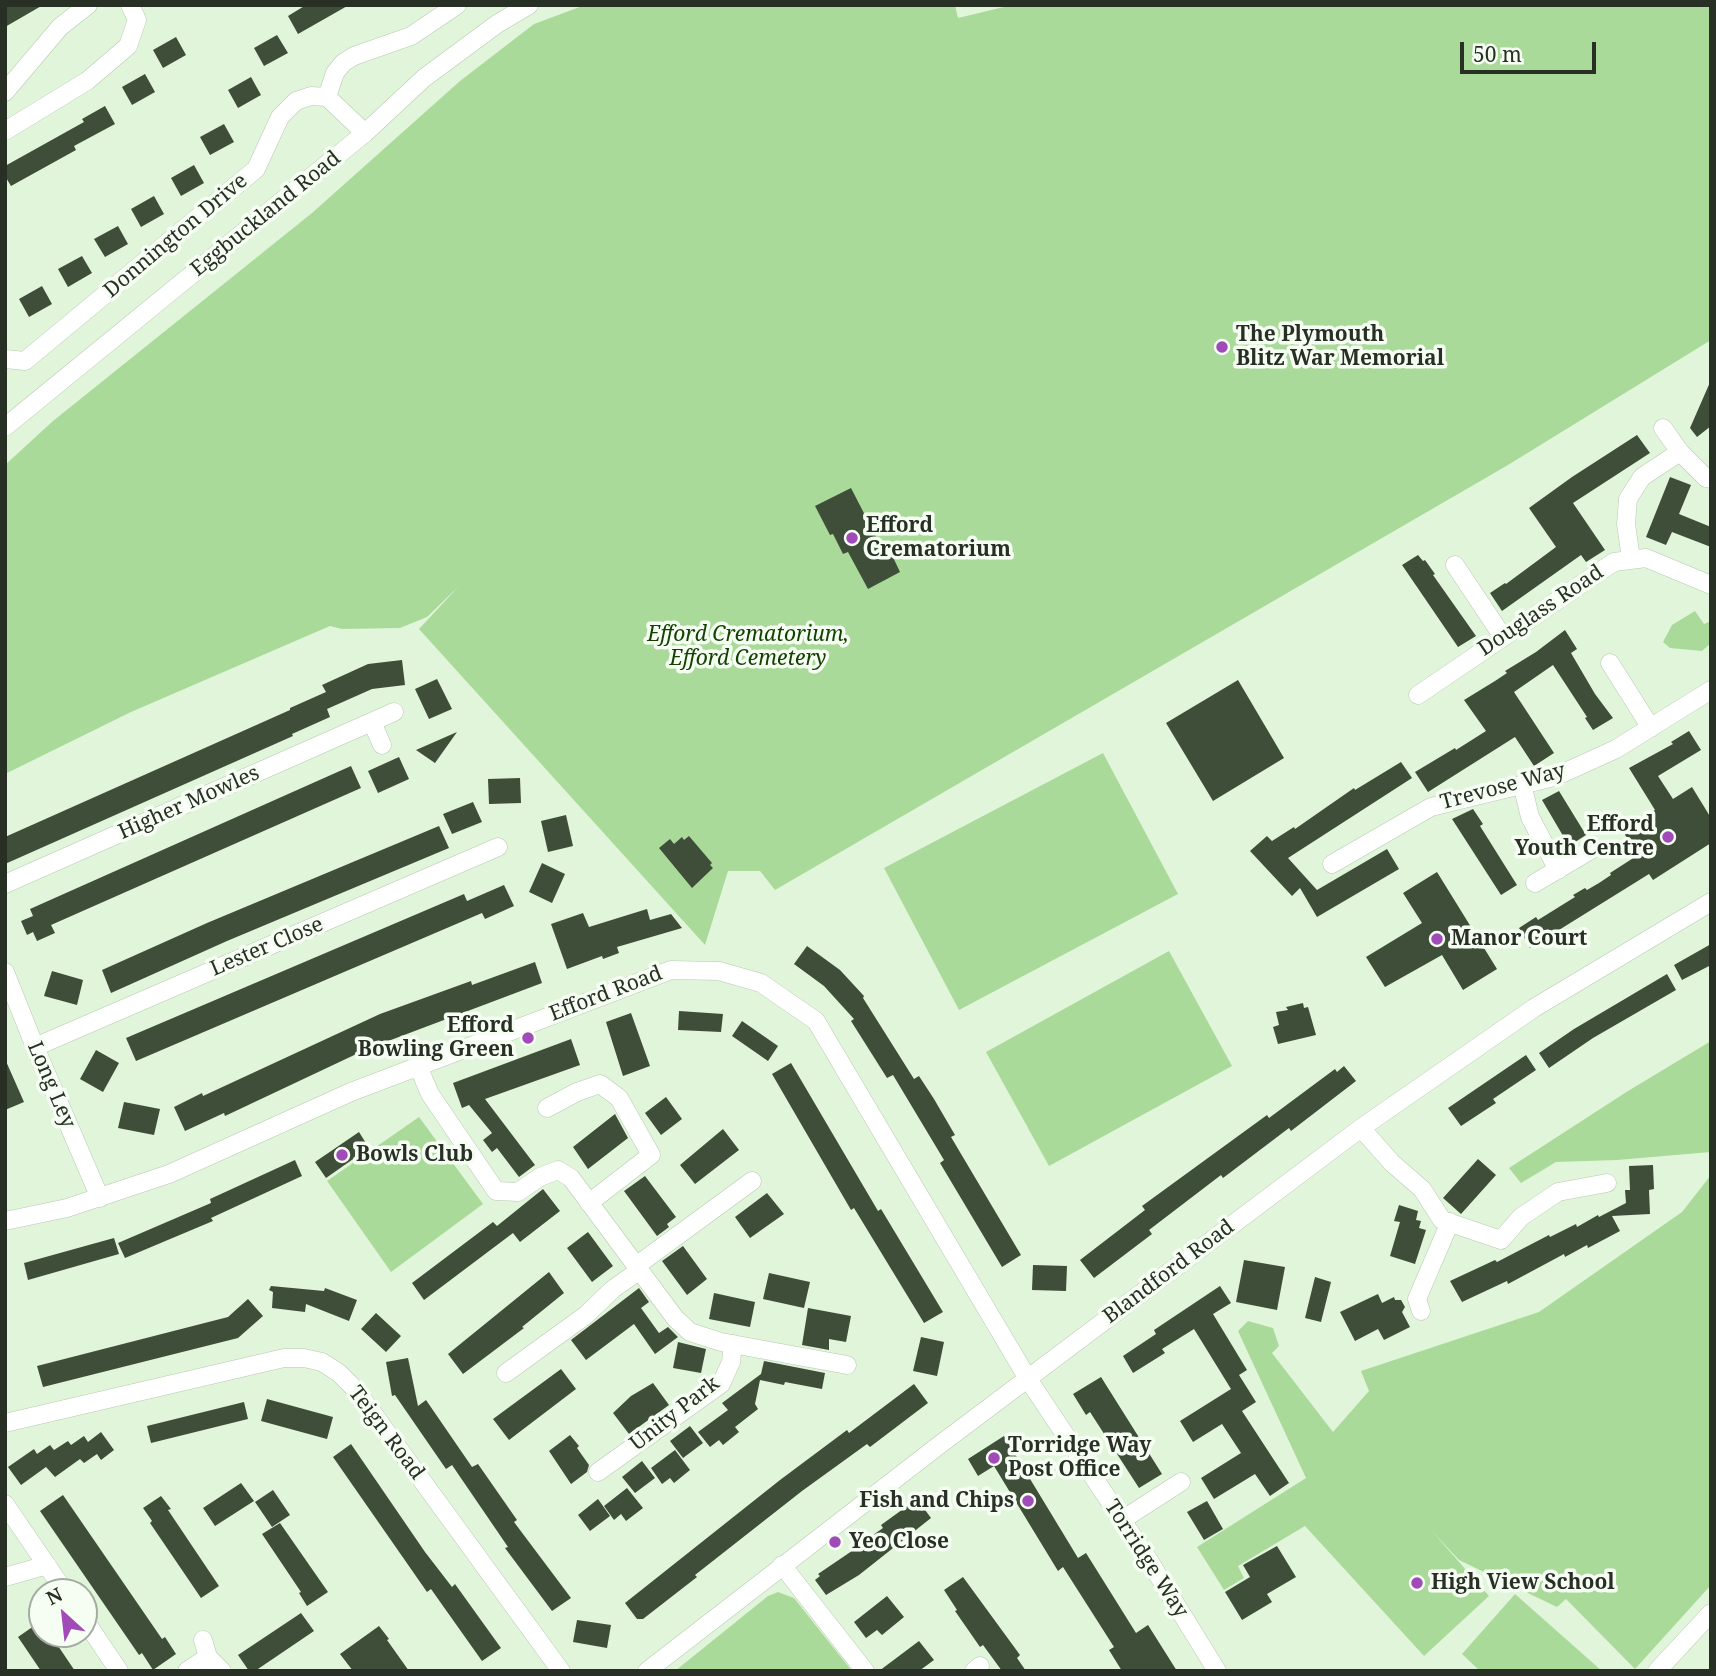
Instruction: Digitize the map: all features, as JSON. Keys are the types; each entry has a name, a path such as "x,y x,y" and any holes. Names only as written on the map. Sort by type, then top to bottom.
{"street":[{"path":"5,92 60,27 88,5"},
{"path":"5,131 87,81 128,46 137,19 130,5"},
{"path":"365,132 327,97 335,74 343,63 354,56 411,36 457,5"},
{"name":"Eggbuckland Road","path":"5,427 365,132 424,78 497,24 529,5"},
{"name":"Donnington Drive","path":"5,359 25,361 256,169 280,117 296,101 311,96 327,97"},
{"path":"1664,428 1680,452 1706,478 1711,479"},
{"path":"1631,559 1626,524 1628,499 1642,477 1680,452"},
{"name":"Douglass Road","path":"1418,695 1614,562 1646,558 1711,585"},
{"path":"1455,565 1503,637"},
{"path":"1610,663 1651,728"},
{"name":"Trevose Way","path":"1332,864 1431,807 1554,777 1581,765 1616,749 1711,691"},
{"name":"Higher Mowles","path":"5,884 394,712"},
{"path":"372,722 382,746"},
{"path":"1522,784 1530,817 1558,870"},
{"name":"Lester Close","path":"35,1047 498,847"},
{"path":"1535,883 1594,848"},
{"name":"Blandford Road","path":"647,1671 782,1565 1361,1128 1534,1008 1711,902"},
{"name":"Efford Road","path":"5,1221 67,1208 169,1174 351,1092 671,970 719,971 761,983 816,1021 1028,1379"},
{"name":"Long Ley","path":"5,972 100,1198"},
{"path":"418,1066 430,1094 496,1191 518,1192 540,1177 558,1170 571,1178 676,1318 690,1332 733,1344 847,1364"},
{"path":"547,1108 577,1092 600,1084 618,1098 651,1155 589,1203"},
{"path":"1361,1128 1392,1163 1422,1189 1442,1220 1501,1240 1521,1217 1558,1192 1607,1183"},
{"path":"506,1373 586,1315 638,1268 752,1181"},
{"path":"1421,1311 1417,1300 1450,1223"},
{"name":"Unity Park","path":"598,1472 722,1384 731,1362 733,1344"},
{"name":"Teign Road","path":"5,1423 284,1358 304,1358 322,1363 339,1373 356,1390 561,1671"},
{"name":"Torridge Way","path":"1028,1379 1122,1520 1217,1671"},
{"path":"1122,1520 1181,1482"},
{"path":"5,1504 56,1578"},
{"path":"5,1577 47,1565"},
{"path":"782,1565 865,1671"},
{"path":"1657,1671 1711,1613"},
{"path":"98,1640 119,1671"},
{"path":"187,1671 205,1649 222,1671"}],"green space":[{"name":"Efford Crematorium, Efford Cemetery","path":"585,5 955,5 958,18 1012,5 1711,5 1711,340 1508,465 775,890 760,871 728,871 705,945 419,629 458,587 427,617 400,628 342,629 330,626 131,712 5,774 5,465 53,421 312,213 460,81 534,24"},
{"path":"1695,611 1704,624 1711,621 1711,643 1702,651 1670,648 1663,642 1672,625"},
{"path":"1103,753 1178,894 959,1010 884,868"},
{"path":"1169,951 1232,1066 1049,1166 986,1052"},
{"path":"1711,1041 1711,1152 1556,1162 1521,1183 1509,1168 1628,1091"},
{"path":"419,1117 483,1204 391,1272 327,1181"},
{"path":"1711,1175 1711,1585 1635,1669 1566,1599 1557,1607 1459,1560 1431,1530 1489,1596 1424,1656 1305,1526 1238,1566 1244,1578 1224,1590 1197,1547 1306,1478 1238,1331 1248,1321 1273,1328 1279,1346 1272,1353 1333,1432 1369,1391 1361,1371 1539,1312 1682,1212"},
{"path":"778,1592 794,1598 852,1671 675,1671 768,1596"},
{"path":"1515,1594 1602,1671 1480,1671 1462,1654"}],"building":[{"path":"5,5 43,5 5,27"},
{"path":"306,5 349,5 298,34 288,16"},
{"path":"277,35 288,53 264,66 254,48"},
{"path":"176,37 186,55 163,68 153,50"},
{"path":"145,74 155,92 132,105 122,87"},
{"path":"251,77 261,95 238,108 228,90"},
{"path":"105,106 115,124 74,146 76,150 11,186 5,176 5,166 84,122 82,119"},
{"path":"224,124 234,142 210,155 200,137"},
{"path":"194,165 204,183 181,196 171,178"},
{"path":"154,196 164,214 141,227 131,209"},
{"path":"118,226 128,244 105,257 94,239"},
{"path":"82,256 92,273 68,287 58,269"},
{"path":"42,286 52,304 29,317 19,299"},
{"path":"1711,380 1711,426 1697,437 1690,428"},
{"path":"1637,435 1650,453 1573,503 1605,550 1586,562 1581,555 1502,611 1490,593 1556,547 1529,508"},
{"path":"1670,477 1691,485 1679,514 1711,527 1711,547 1672,532 1666,545 1646,537"},
{"name":"Efford Crematorium","path":"851,488 885,554 890,551 900,572 868,589 848,552 843,554 815,506"},
{"path":"1418,555 1425,560 1476,636 1458,647 1402,565"},
{"path":"1565,630 1577,649 1571,653 1613,718 1593,730 1553,665 1514,692 1554,753 1534,766 1515,737 1428,792 1415,772 1486,731 1464,700 1507,673 1505,671"},
{"path":"402,660 405,685 372,689 327,709 330,717 292,734 293,736 5,864 5,837 290,710 326,692 322,685 368,664"},
{"path":"437,679 452,709 429,719 415,689"},
{"path":"1238,680 1284,758 1213,801 1166,723"},
{"path":"1689,731 1701,750 1658,776 1673,799 1692,787 1711,818 1711,843 1653,880 1649,874 1530,948 1519,928 1536,917 1538,920 1585,888 1587,890 1599,883 1638,855 1622,830 1655,810 1629,768 1673,744 1671,742"},
{"path":"457,732 435,763 416,750"},
{"path":"399,757 409,779 378,793 368,771"},
{"path":"1401,762 1412,778 1288,858 1317,890 1387,849 1399,869 1317,917 1300,888 1292,896 1250,851 1267,836 1272,841 1294,827 1295,829 1354,788 1355,790"},
{"path":"351,766 361,788 51,925 55,933 37,941 33,932 27,935 21,921 33,916 30,909"},
{"path":"520,778 521,803 489,804 488,779"},
{"path":"1559,791 1586,835 1569,846 1542,800"},
{"path":"473,802 482,822 452,834 443,814"},
{"path":"1473,809 1483,824 1480,826 1517,885 1501,895 1452,819"},
{"path":"566,815 573,846 548,852 541,821"},
{"path":"439,826 449,848 111,993 102,970"},
{"path":"689,836 712,863 710,865 713,868 692,888 659,848 670,839 674,844 682,837 684,840"},
{"path":"542,863 565,874 552,903 529,892"},
{"name":"Manor Court","path":"1437,872 1497,969 1463,990 1442,955 1385,987 1366,957 1422,923 1403,893"},
{"path":"504,885 514,906 485,919 482,913 136,1061 126,1038 464,894 467,901"},
{"path":"647,909 650,920 671,914 682,928 617,947 619,953 603,959 602,956 567,969 551,924 583,913 589,927"},
{"path":"1711,944 1711,965 1682,980 1674,965"},
{"path":"807,946 840,970 864,996 914,1079 919,1076 934,1099 955,1135 951,1137 1021,1255 1002,1267 940,1163 944,1160 893,1075 887,1078 851,1021 854,1019 824,986 794,964"},
{"path":"535,962 542,983 367,1049 225,1116 224,1113 185,1131 174,1107 380,1014 471,981 472,985"},
{"path":"52,971 83,980 77,1005 44,996"},
{"path":"1667,974 1676,990 1593,1038 1549,1068 1539,1053"},
{"path":"1303,1003 1304,1008 1308,1007 1316,1035 1278,1044 1273,1027 1279,1025 1276,1012"},
{"path":"679,1011 723,1014 721,1032 678,1030"},
{"path":"631,1013 650,1066 623,1076 606,1022"},
{"path":"742,1021 778,1046 768,1061 732,1036"},
{"path":"571,1039 580,1065 485,1099 535,1165 519,1177 497,1148 492,1152 483,1140 492,1133 469,1105 462,1108 453,1083"},
{"path":"96,1050 119,1063 103,1092 80,1079"},
{"path":"1526,1055 1536,1070 1493,1099 1496,1103 1461,1126 1448,1108"},
{"path":"5,1059 24,1102 5,1110"},
{"path":"791,1063 878,1211 881,1209 943,1312 924,1323 854,1208 851,1210 772,1074"},
{"path":"1344,1066 1356,1081 1291,1131 1289,1128 1223,1178 1221,1175 1149,1230 1152,1234 1094,1278 1080,1260 1145,1210 1142,1206 1267,1115 1269,1118 1335,1069 1337,1072"},
{"path":"666,1097 682,1119 661,1135 645,1113"},
{"path":"124,1102 160,1109 154,1135 118,1128"},
{"path":"615,1114 628,1138 588,1169 573,1147"},
{"path":"723,1129 739,1150 695,1184 680,1165"},
{"name":"Bowls Club","path":"359,1132 369,1148 326,1178 315,1162"},
{"path":"1478,1159 1496,1175 1461,1214 1443,1198"},
{"path":"295,1160 302,1176 211,1218 213,1221 125,1258 118,1243 211,1203 210,1199"},
{"path":"1653,1165 1654,1189 1649,1190 1650,1214 1612,1216 1620,1231 1588,1248 1587,1245 1565,1257 1564,1254 1508,1284 1507,1281 1462,1302 1450,1281 1626,1203 1625,1190 1630,1190 1629,1166"},
{"path":"645,1176 676,1217 667,1224 669,1227 657,1236 624,1191"},
{"path":"543,1189 560,1211 520,1242 513,1233 424,1300 412,1283 493,1222 497,1226"},
{"path":"767,1193 784,1214 750,1238 735,1217"},
{"path":"1399,1205 1418,1211 1416,1220 1421,1221 1419,1228 1426,1230 1415,1264 1390,1256 1400,1222 1394,1221"},
{"path":"588,1232 613,1266 592,1282 567,1248"},
{"path":"114,1238 119,1254 28,1280 24,1263"},
{"path":"683,1246 707,1279 687,1295 662,1261"},
{"path":"1244,1260 1285,1267 1277,1310 1236,1302"},
{"path":"1033,1265 1067,1266 1066,1291 1032,1290"},
{"path":"549,1272 564,1293 522,1327 524,1328 463,1374 448,1354"},
{"path":"769,1273 810,1282 804,1308 763,1299"},
{"path":"1315,1277 1331,1282 1321,1322 1305,1318"},
{"path":"271,1286 324,1291 325,1288 357,1300 349,1321 306,1304 305,1312 272,1308 273,1292 269,1290"},
{"path":"1220,1286 1231,1303 1213,1314 1247,1370 1239,1375 1256,1402 1242,1411 1289,1483 1270,1496 1255,1474 1214,1499 1201,1478 1241,1453 1222,1424 1193,1442 1180,1421 1231,1389 1194,1329 1162,1349 1165,1353 1133,1373 1123,1356 1156,1334 1154,1330"},
{"path":"639,1288 649,1302 641,1308 659,1333 668,1327 678,1337 655,1354 634,1324 586,1360 571,1340"},
{"path":"714,1293 755,1302 750,1327 709,1319"},
{"path":"1378,1294 1382,1303 1394,1297 1395,1300 1401,1300 1405,1307 1402,1312 1410,1327 1384,1340 1378,1329 1355,1341 1340,1312"},
{"path":"248,1299 263,1316 238,1338 43,1387 37,1366 228,1317"},
{"path":"808,1308 851,1316 846,1342 829,1339 829,1350 802,1345"},
{"path":"376,1313 401,1336 386,1352 361,1329"},
{"path":"921,1337 944,1342 937,1376 913,1371"},
{"path":"678,1342 706,1349 701,1373 673,1368"},
{"path":"408,1358 418,1406 426,1400 472,1467 478,1464 517,1520 514,1522 571,1598 552,1611 505,1548 508,1547 452,1465 446,1469 395,1395 392,1396 386,1362"},
{"path":"764,1361 825,1373 822,1389 760,1380 755,1404 758,1409 735,1427 739,1432 723,1445 719,1440 710,1447 698,1432 728,1410 722,1403 761,1374"},
{"path":"561,1369 576,1389 509,1440 493,1419"},
{"path":"1101,1377 1162,1474 1139,1488 1090,1412 1086,1415 1073,1394"},
{"path":"653,1383 669,1405 629,1434 613,1413 631,1396"},
{"path":"914,1384 928,1403 870,1447 867,1444 802,1491 643,1619 637,1619 625,1603 780,1480"},
{"path":"267,1399 333,1417 327,1439 261,1421"},
{"path":"244,1402 248,1419 151,1443 147,1426"},
{"path":"690,1426 703,1443 683,1458 670,1441"},
{"path":"101,1432 114,1450 101,1460 97,1454 84,1463 80,1459 55,1477 46,1467 21,1485 8,1467 34,1449 37,1454 50,1445 54,1450 68,1441 71,1445 84,1436 88,1442"},
{"path":"570,1435 589,1465 587,1472 571,1484 549,1451"},
{"path":"1004,1436 1078,1558 1086,1553 1136,1633 1148,1625 1177,1671 1122,1671 1109,1650 1114,1647 1063,1567 1058,1571 994,1466 978,1476 968,1459"},
{"path":"351,1444 425,1552 452,1587 455,1584 501,1648 482,1661 431,1589 427,1592 333,1457"},
{"path":"675,1450 690,1470 674,1483 670,1478 662,1484 651,1468"},
{"path":"642,1461 655,1478 635,1493 622,1477"},
{"path":"241,1483 254,1501 215,1526 203,1508"},
{"path":"627,1488 643,1508 626,1521 621,1514 614,1520 604,1506"},
{"path":"273,1490 290,1515 272,1527 255,1502"},
{"path":"63,1495 162,1639 165,1637 176,1654 153,1670 142,1653 139,1655 98,1595 98,1578 86,1578 40,1511"},
{"path":"161,1496 219,1586 201,1598 150,1523 152,1521 143,1508"},
{"path":"598,1499 610,1516 590,1531 578,1515"},
{"path":"917,1499 931,1518 859,1575 826,1595 815,1580 820,1576 818,1574 874,1536 883,1528 881,1525"},
{"path":"1207,1501 1223,1529 1204,1540 1187,1512"},
{"path":"280,1523 328,1592 307,1606 299,1593 301,1592 262,1534"},
{"path":"1277,1546 1296,1577 1267,1594 1272,1602 1242,1620 1225,1592 1250,1577 1243,1565"},
{"path":"963,1577 1020,1655 1017,1658 1026,1671 1002,1671 983,1645 980,1647 955,1611 957,1610 944,1590"},
{"path":"887,1596 904,1617 882,1635 877,1630 866,1638 854,1622"},
{"path":"301,1613 314,1631 255,1671 249,1671 238,1655"},
{"path":"577,1620 611,1625 607,1648 573,1642"},
{"path":"379,1626 409,1671 353,1671 340,1654"},
{"path":"28,1630 28,1648 59,1648 75,1671 41,1671 18,1637"},
{"path":"919,1641 934,1660 919,1671 879,1671"}],"place":[{"name":"The Plymouth Blitz War Memorial","path":"1222,347"},
{"name":"Efford Crematorium","path":"852,538"},
{"name":"Efford Youth Centre","path":"1668,837"},
{"name":"Manor Court","path":"1437,939"},
{"name":"Efford Bowling Green","path":"528,1038"},
{"name":"Bowls Club","path":"342,1155"},
{"name":"Torridge Way Post Office","path":"994,1458"},
{"name":"Fish and Chips","path":"1028,1501"},
{"name":"Yeo Close","path":"835,1542"},
{"name":"High View School","path":"1417,1583"}]}
